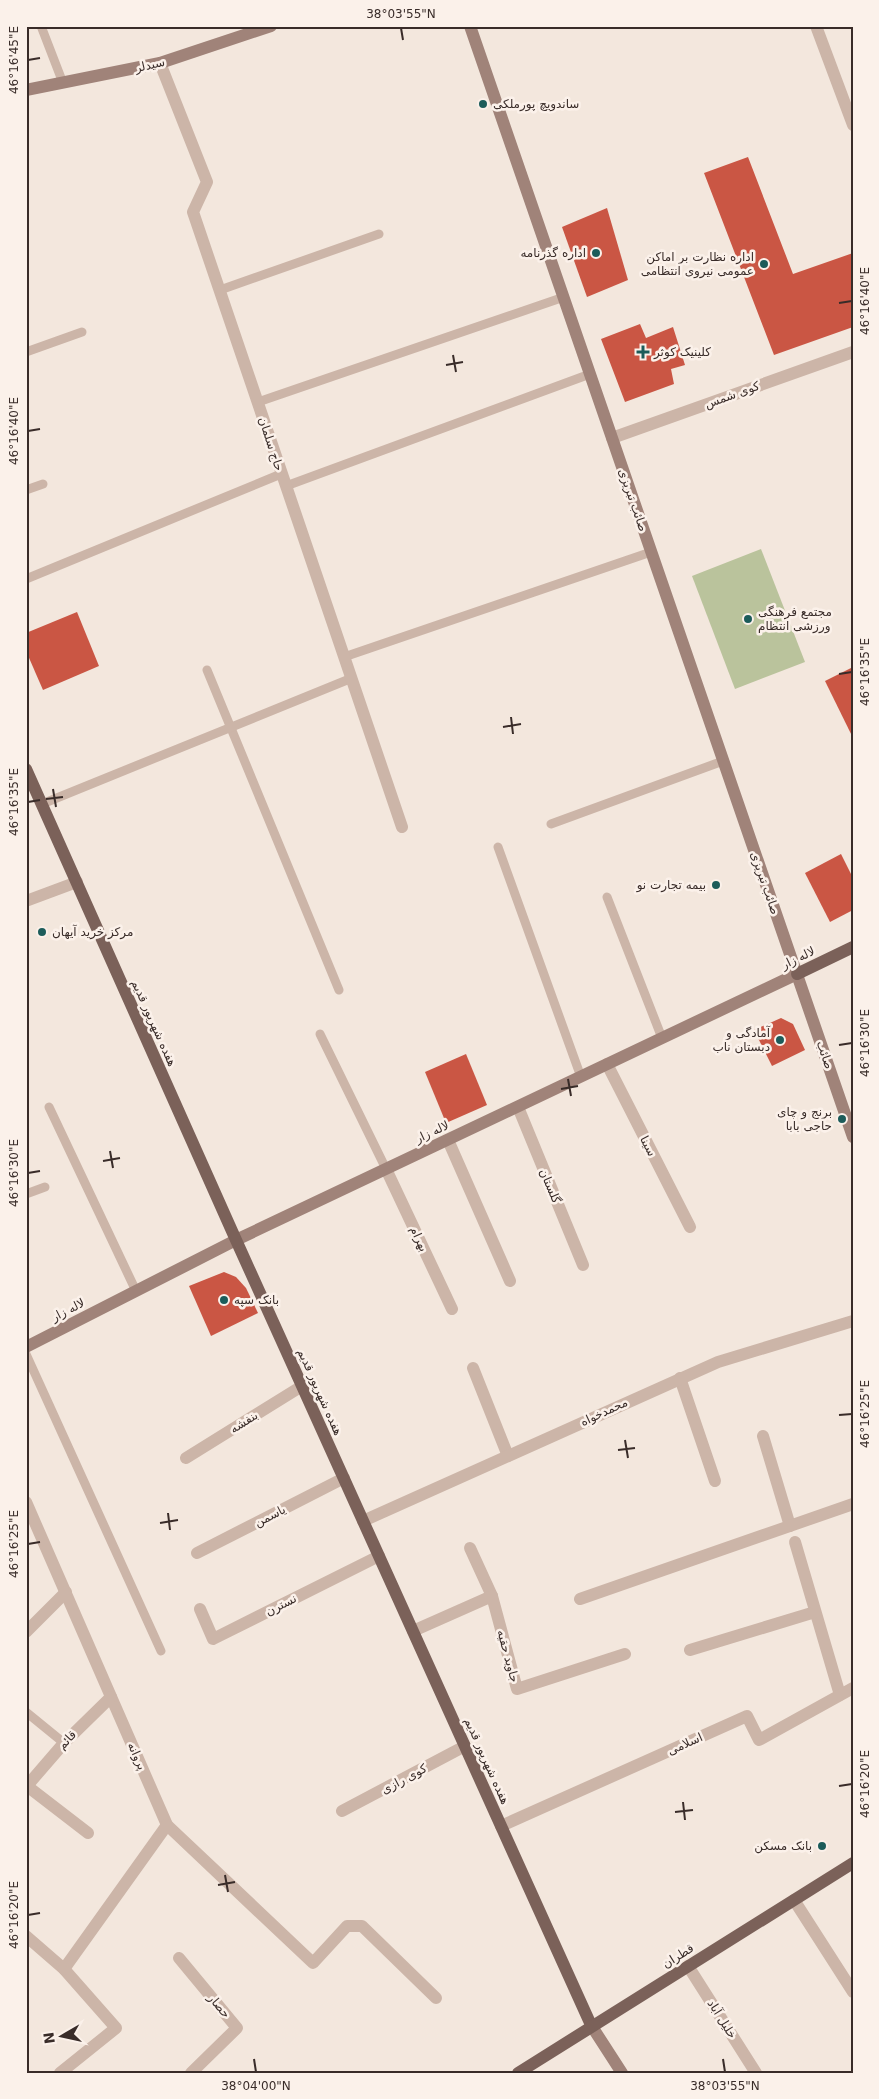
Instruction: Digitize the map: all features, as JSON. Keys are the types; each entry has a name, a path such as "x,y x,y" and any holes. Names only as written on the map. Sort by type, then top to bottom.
{"main road":[{"name":"سیدلر","path":"26,90 160,64 271,26"},
{"name":"صائب تبریزی","path":"470,26 797,974"},
{"name":"هفده شهریور قدیم","path":"26,769 236,1240 592,2026"},
{"name":"لاله زار","path":"26,1347 236,1240 853,947"},
{"name":"صائب","path":"797,974 853,1137"},
{"name":"قطران","path":"518,2073 853,1863"},
{"path":"592,2026 622,2073"}],"street":[{"path":"816,26 853,125"},
{"name":"حاج سلمان","path":"160,64 207,182 193,212 402,827"},
{"name":"کوی شمس","path":"612,438 853,352"},
{"path":"26,901 77,882"},
{"name":"سینا","path":"607,1064 690,1227"},
{"name":"گلستان","path":"518,1107 583,1265"},
{"path":"448,1140 510,1281"},
{"name":"بهرام","path":"386,1170 452,1309"},
{"name":"محمدخواه","path":"363,1521 718,1362 853,1320"},
{"path":"472,1368 508,1456"},
{"path":"680,1378 715,1481"},
{"name":"بنفشه","path":"186,1458 302,1386"},
{"path":"763,1436 790,1526"},
{"name":"یاسمن","path":"197,1553 344,1478"},
{"name":"پروانه","path":"26,1502 167,1825 313,1963 347,1926 362,1926 436,1998"},
{"path":"580,1600 853,1504"},
{"path":"795,1542 840,1695"},
{"path":"413,1632 492,1596 470,1548"},
{"name":"نسترن","path":"200,1609 213,1639 379,1556"},
{"path":"26,1632 66,1592"},
{"name":"جاوید حقیه","path":"492,1596 516,1689 625,1654"},
{"path":"690,1650 815,1612"},
{"name":"اسلامی","path":"501,1826 747,1716 759,1740 853,1688"},
{"name":"قائم","path":"27,1786 64,1743 111,1697"},
{"name":"کوی رازی","path":"342,1811 465,1746"},
{"path":"27,1786 88,1833"},
{"path":"64,1969 167,1825"},
{"path":"794,1900 853,1992"},
{"path":"26,1936 64,1969 116,2028 60,2073"},
{"name":"حصار","path":"179,1958 237,2028 191,2073"},
{"name":"خلیل آباد","path":"688,1966 756,2073"}],"lane":[{"path":"41,26 63,83"},
{"path":"220,290 379,234"},
{"path":"258,402 564,296"},
{"path":"26,352 82,332"},
{"path":"26,579 283,480 590,374"},
{"path":"26,490 43,484"},
{"path":"344,657 651,552"},
{"path":"207,670 339,990"},
{"path":"42,804 352,678"},
{"path":"551,824 723,761"},
{"path":"498,847 581,1077"},
{"path":"607,897 662,1038"},
{"path":"320,1034 386,1170"},
{"path":"49,1107 136,1291"},
{"path":"26,1194 45,1187"},
{"path":"26,1354 160,1651"},
{"path":"26,1712 64,1743"}],"green space":[{"name":"مجتمع فرهنگی ورزشی انتظام","path":"761,549 805,662 735,689 692,576"}],"building":[{"name":"اداره نظارت بر اماکن عمومی نیروی انتظامی","path":"748,157 793,274 853,253 853,327 774,355 704,173"},
{"name":"اداره گذرنامه","path":"607,208 628,280 587,297 562,227"},
{"name":"کلینیک کوثر","path":"640,324 646,338 673,327 685,365 671,369 674,384 625,402 601,339"},
{"path":"77,612 99,666 43,690 26,651 26,633"},
{"path":"853,667 853,738 825,681"},
{"path":"841,854 853,878 853,910 830,922 805,873"},
{"name":"آمادگی و دبستان ناب","path":"781,1018 793,1024 805,1050 772,1066 754,1030"},
{"path":"466,1054 487,1105 446,1123 425,1072"},
{"name":"بانک سپه","path":"224,1272 236,1277 246,1288 258,1313 211,1336 189,1286"}],"place":[{"name":"ساندویچ پورملکی","path":"483,104"},
{"name":"اداره گذرنامه","path":"596,253"},
{"name":"اداره نظارت بر اماکن عمومی نیروی انتظامی","path":"764,264"},
{"name":"کلینیک کوثر","path":"643,352"},
{"name":"مجتمع فرهنگی ورزشی انتظام","path":"748,619"},
{"name":"بیمه تجارت نو","path":"716,885"},
{"name":"مرکز خرید آیهان","path":"42,932"},
{"name":"آمادگی و دبستان ناب","path":"780,1040"},
{"name":"برنج و چای حاجی بابا","path":"842,1119"},
{"name":"بانک سپه","path":"224,1300"},
{"name":"بانک مسکن","path":"822,1846"}]}
